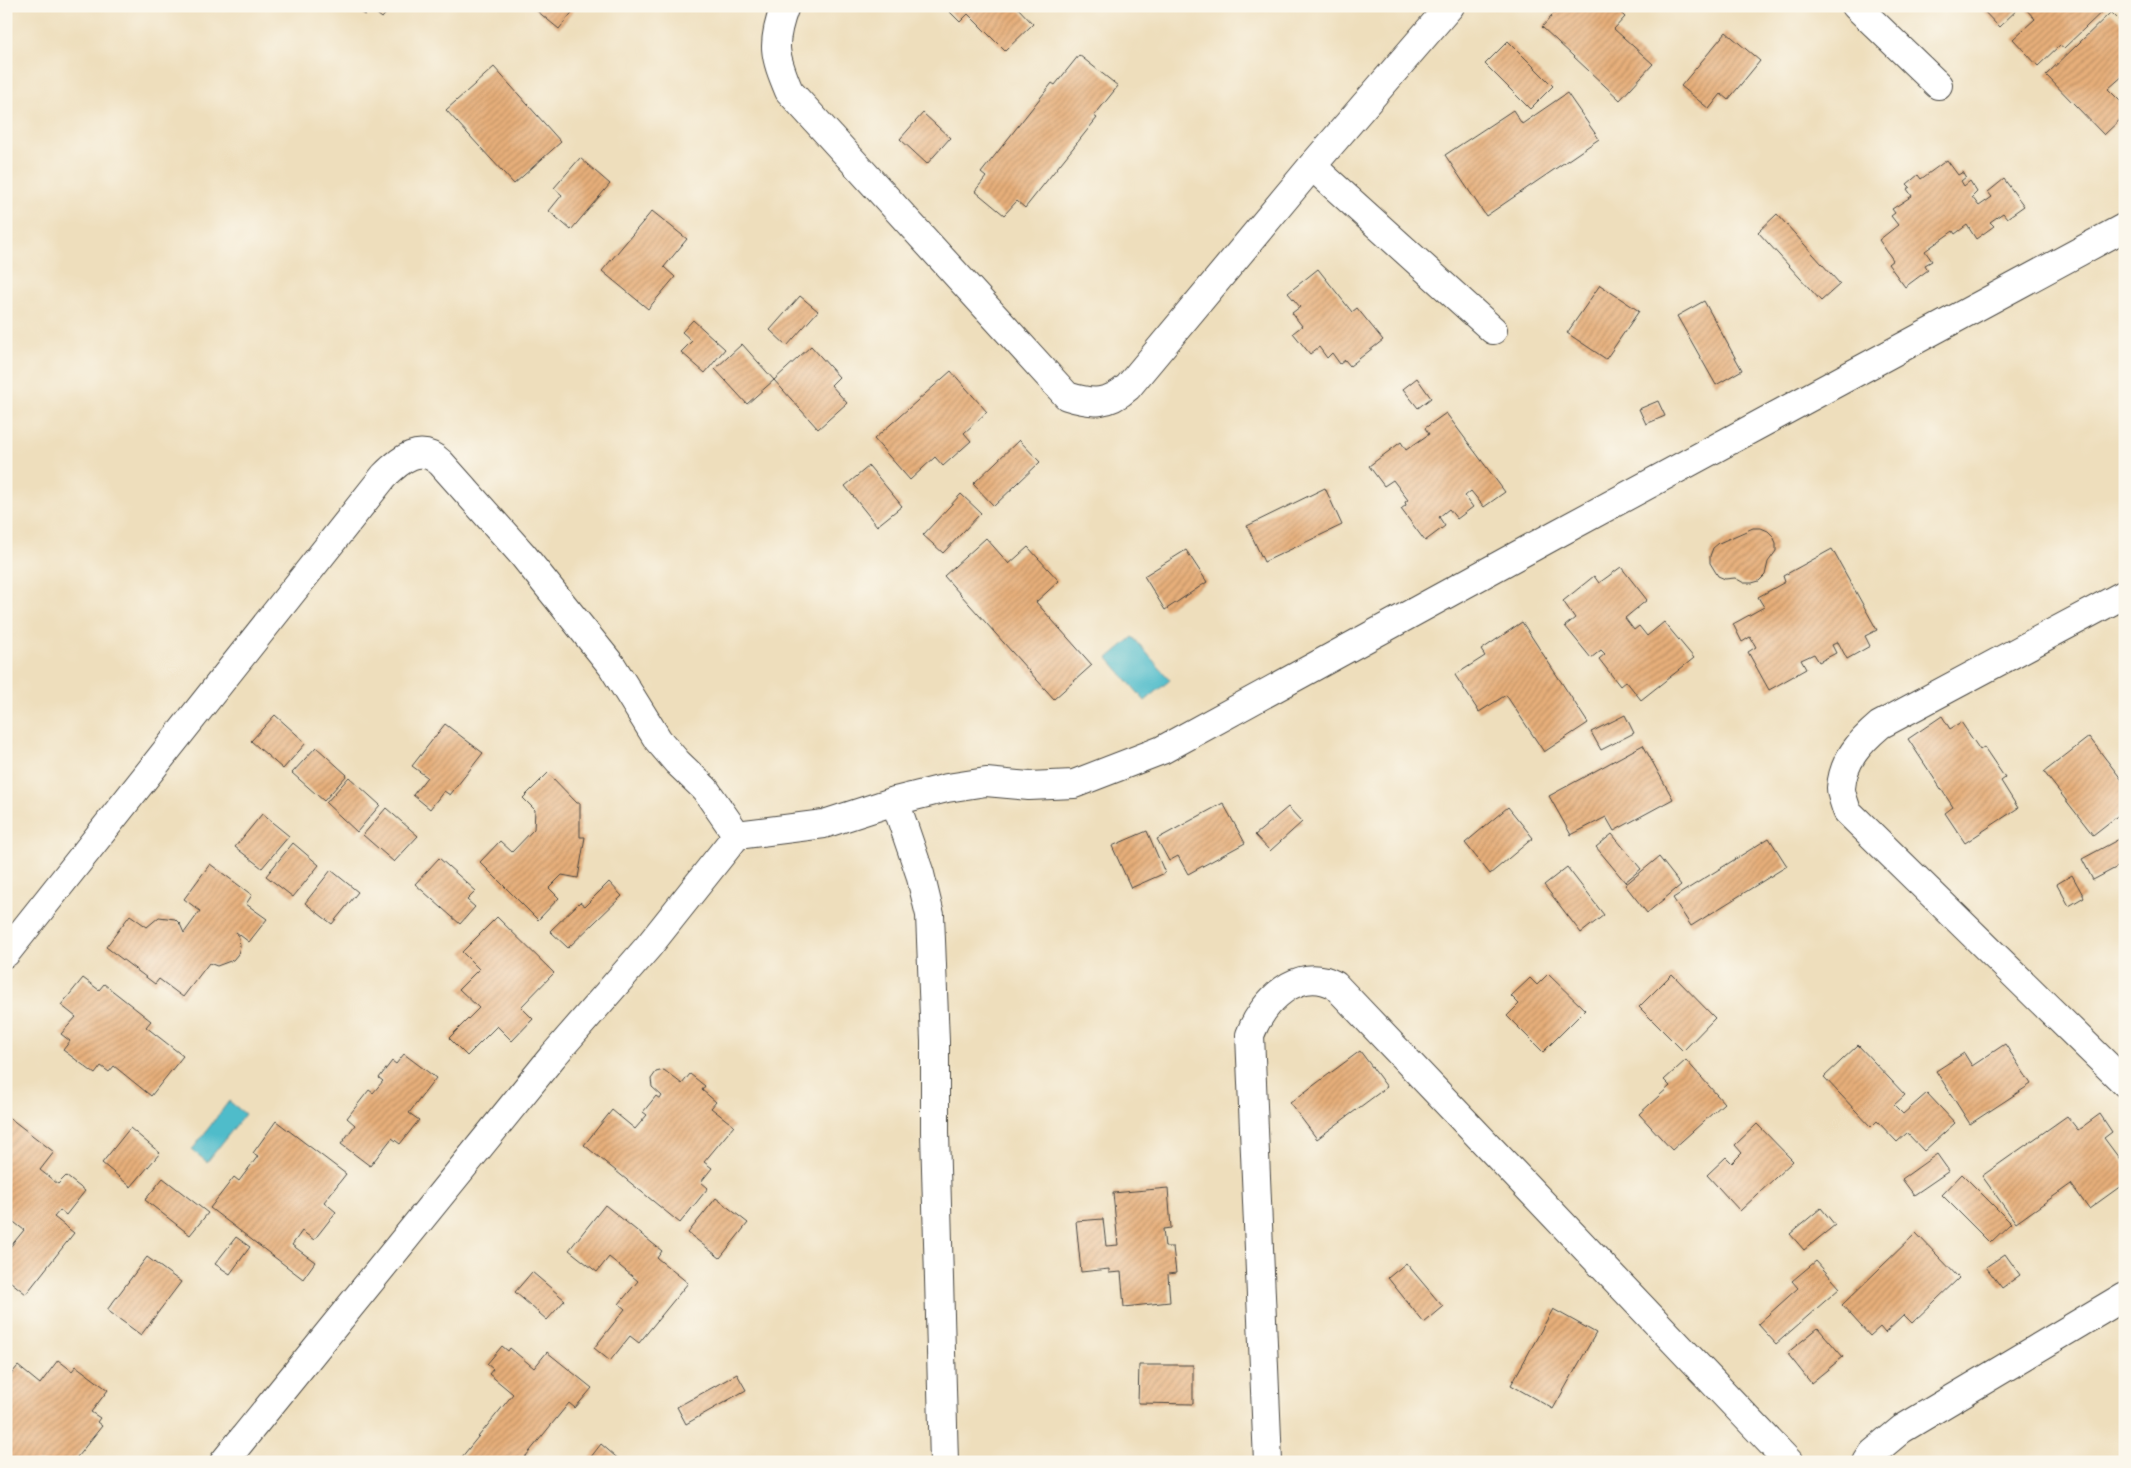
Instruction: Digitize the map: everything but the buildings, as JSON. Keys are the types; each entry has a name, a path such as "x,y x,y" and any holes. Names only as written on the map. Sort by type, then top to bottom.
{"street":[{"path":"784,6 775,31 776,62 789,91 1067,396 1083,401 1116,398 1128,387 1312,166 1450,6"},
{"path":"1856,6 1938,85"},
{"path":"1312,166 1493,330"},
{"path":"224,1462 553,1056 648,947 737,835 824,824 895,801 946,788 986,782 1029,786 1074,784 1162,750 1568,528 2125,228"},
{"path":"8,949 384,476 400,459 423,453 434,456 441,463 522,554 612,666 658,740 677,762 706,789 737,835"},
{"path":"2125,594 1880,725 1859,744 1846,766 1841,790 1847,811 2125,1083"},
{"path":"895,801 920,874 930,915 935,1042 935,1132 944,1462"},
{"path":"1268,1462 1250,1035 1254,1022 1274,998 1287,987 1314,978 1335,984 1789,1462"},
{"path":"1867,1462 1873,1453 1902,1429 2125,1296"}],"water":[{"path":"1133,637 1170,680 1145,701 1108,658"},
{"path":"229,1101 245,1114 207,1162 192,1150"}]}
